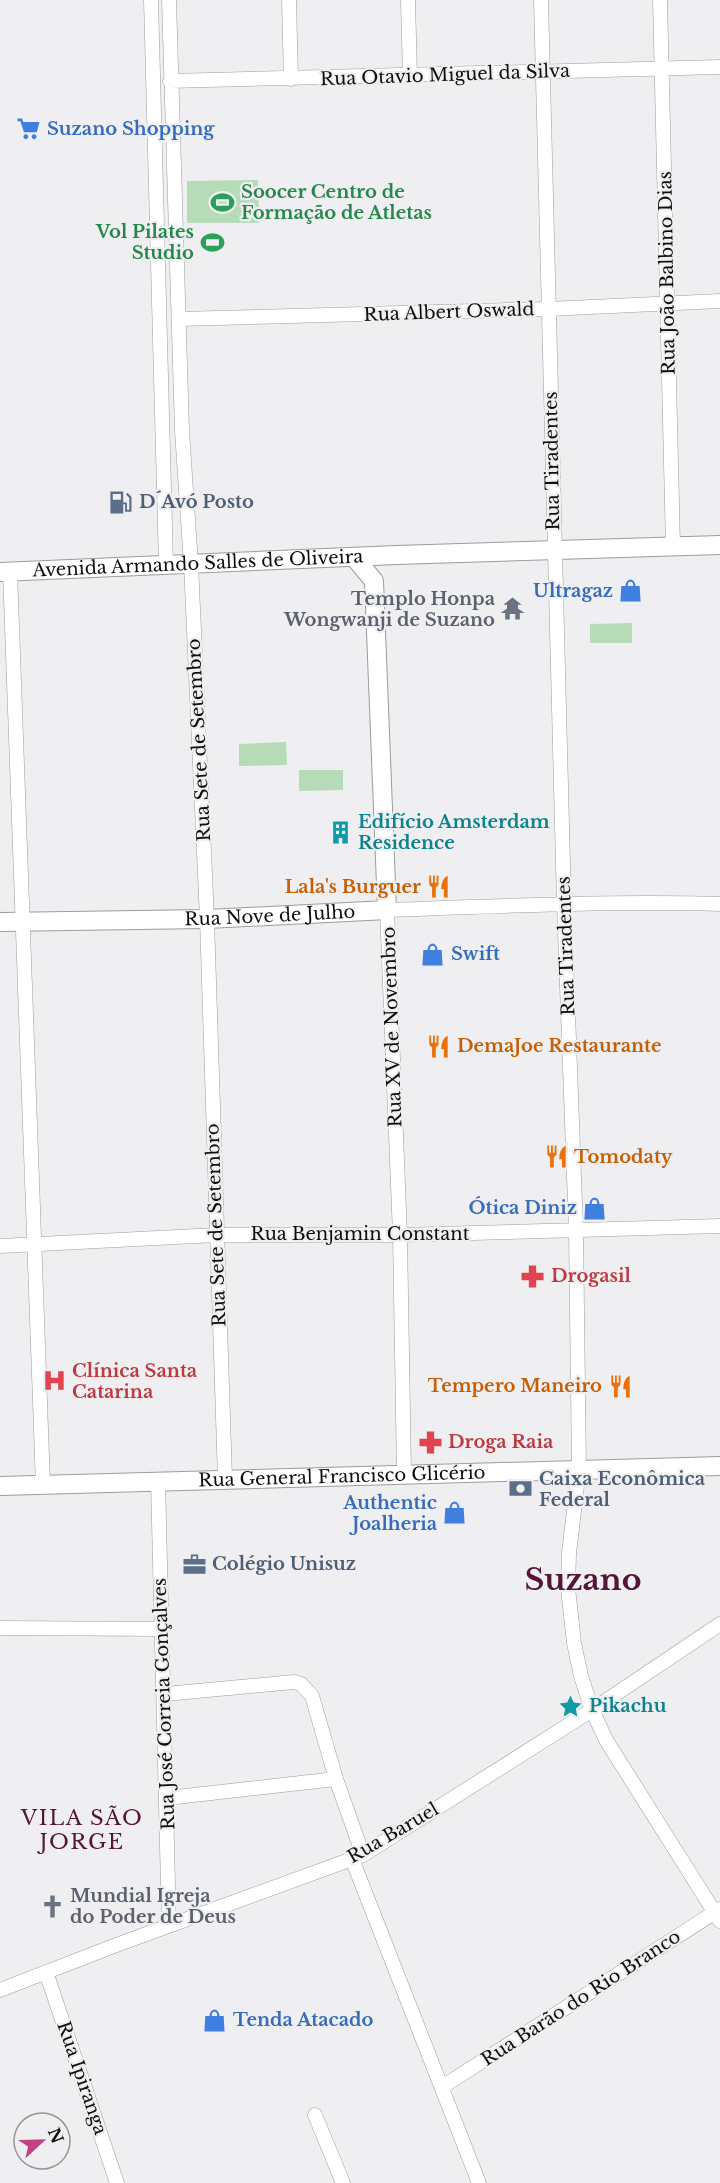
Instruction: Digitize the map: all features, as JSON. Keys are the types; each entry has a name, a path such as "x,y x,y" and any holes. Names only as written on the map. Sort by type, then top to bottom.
{"main road":[{"name":"Avenida Armando Salles de Oliveira","path":"5,572 396,555 720,545"},
{"path":"354,557 374,580 396,555"},
{"name":"Rua XV de Novembro","path":"374,580 387,910"},
{"name":"Rua Nove de Julho","path":"0,922 207,919 387,910"},
{"name":"Rua General Francisco Glicério","path":"0,1486 720,1466"}],"street":[{"path":"151,0 166,565"},
{"name":"Rua Sete de Setembro","path":"169,0 182,431 191,564 207,919 225,1479"},
{"path":"289,0 291,79"},
{"path":"408,0 410,76"},
{"name":"Rua Tiradentes","path":"541,0 564,904 576,1231 579,1469 569,1553 569,1600 581,1676 592,1710 606,1740 718,1914"},
{"name":"Rua João Balbino Dias","path":"660,0 673,547"},
{"name":"Rua Otavio Miguel da Silva","path":"171,81 720,67"},
{"name":"Rua Albert Oswald","path":"178,320 548,309 720,301"},
{"path":"5,572 23,922 43,1485"},
{"name":"Rua Nove de Julho","path":"387,910 564,904 720,904"},
{"name":"Rua XV de Novembro","path":"387,910 400,1235 404,1474"},
{"name":"Rua Benjamin Constant","path":"0,1246 216,1235 400,1235 720,1226"},
{"name":"Rua José Correia Gonçalves","path":"158,1481 169,1926"},
{"name":"Rua Baruel","path":"0,1990 357,1857 592,1710 720,1624"},
{"path":"0,1628 161,1629"},
{"path":"165,1694 294,1682 301,1684 312,1696 357,1857 479,2183"},
{"path":"167,1798 336,1779"},
{"name":"Rua Barão do Rio Branco","path":"442,2087 718,1914"},
{"name":"Rua Ipiranga","path":"46,1972 117,2183"},
{"path":"315,2115 343,2183"}],"green space":[{"name":"Soocer Centro de Formação de Atletas","path":"258,180 259,223 187,223 187,181"},
{"path":"632,623 632,643 590,643 590,624"},
{"path":"286,742 287,765 239,766 239,744"},
{"path":"299,770 343,770 343,790 299,791"}],"place":[{"name":"Suzano Shopping","path":"29,129"},
{"name":"Soocer Centro de Formação de Atletas","path":"223,202"},
{"name":"Vol Pilates Studio","path":"212,242"},
{"name":"D´Avó Posto","path":"121,502"},
{"name":"Ultragaz","path":"631,591"},
{"name":"Templo Honpa Wongwanji de Suzano","path":"513,609"},
{"name":"Edifício Amsterdam Residence","path":"340,832"},
{"name":"Lala's Burguer","path":"439,887"},
{"name":"Swift","path":"433,954"},
{"name":"DemaJoe Restaurante","path":"439,1046"},
{"name":"Tomodaty","path":"556,1157"},
{"name":"Ótica Diniz","path":"595,1208"},
{"name":"Drogasil","path":"533,1276"},
{"name":"Clínica Santa Catarina","path":"54,1381"},
{"name":"Tempero Maneiro","path":"620,1386"},
{"name":"Droga Raia","path":"430,1442"},
{"name":"Caixa Econômica Federal","path":"521,1489"},
{"name":"Authentic Joalheria","path":"455,1513"},
{"name":"Colégio Unisuz","path":"194,1564"},
{"name":"Pikachu","path":"571,1706"},
{"name":"Mundial Igreja do Poder de Deus","path":"52,1906"},
{"name":"Tenda Atacado","path":"215,2020"}],"district":[{"name":"Suzano","path":"583,1580"},
{"name":"VILA SÃO JORGE","path":"82,1830"}]}
